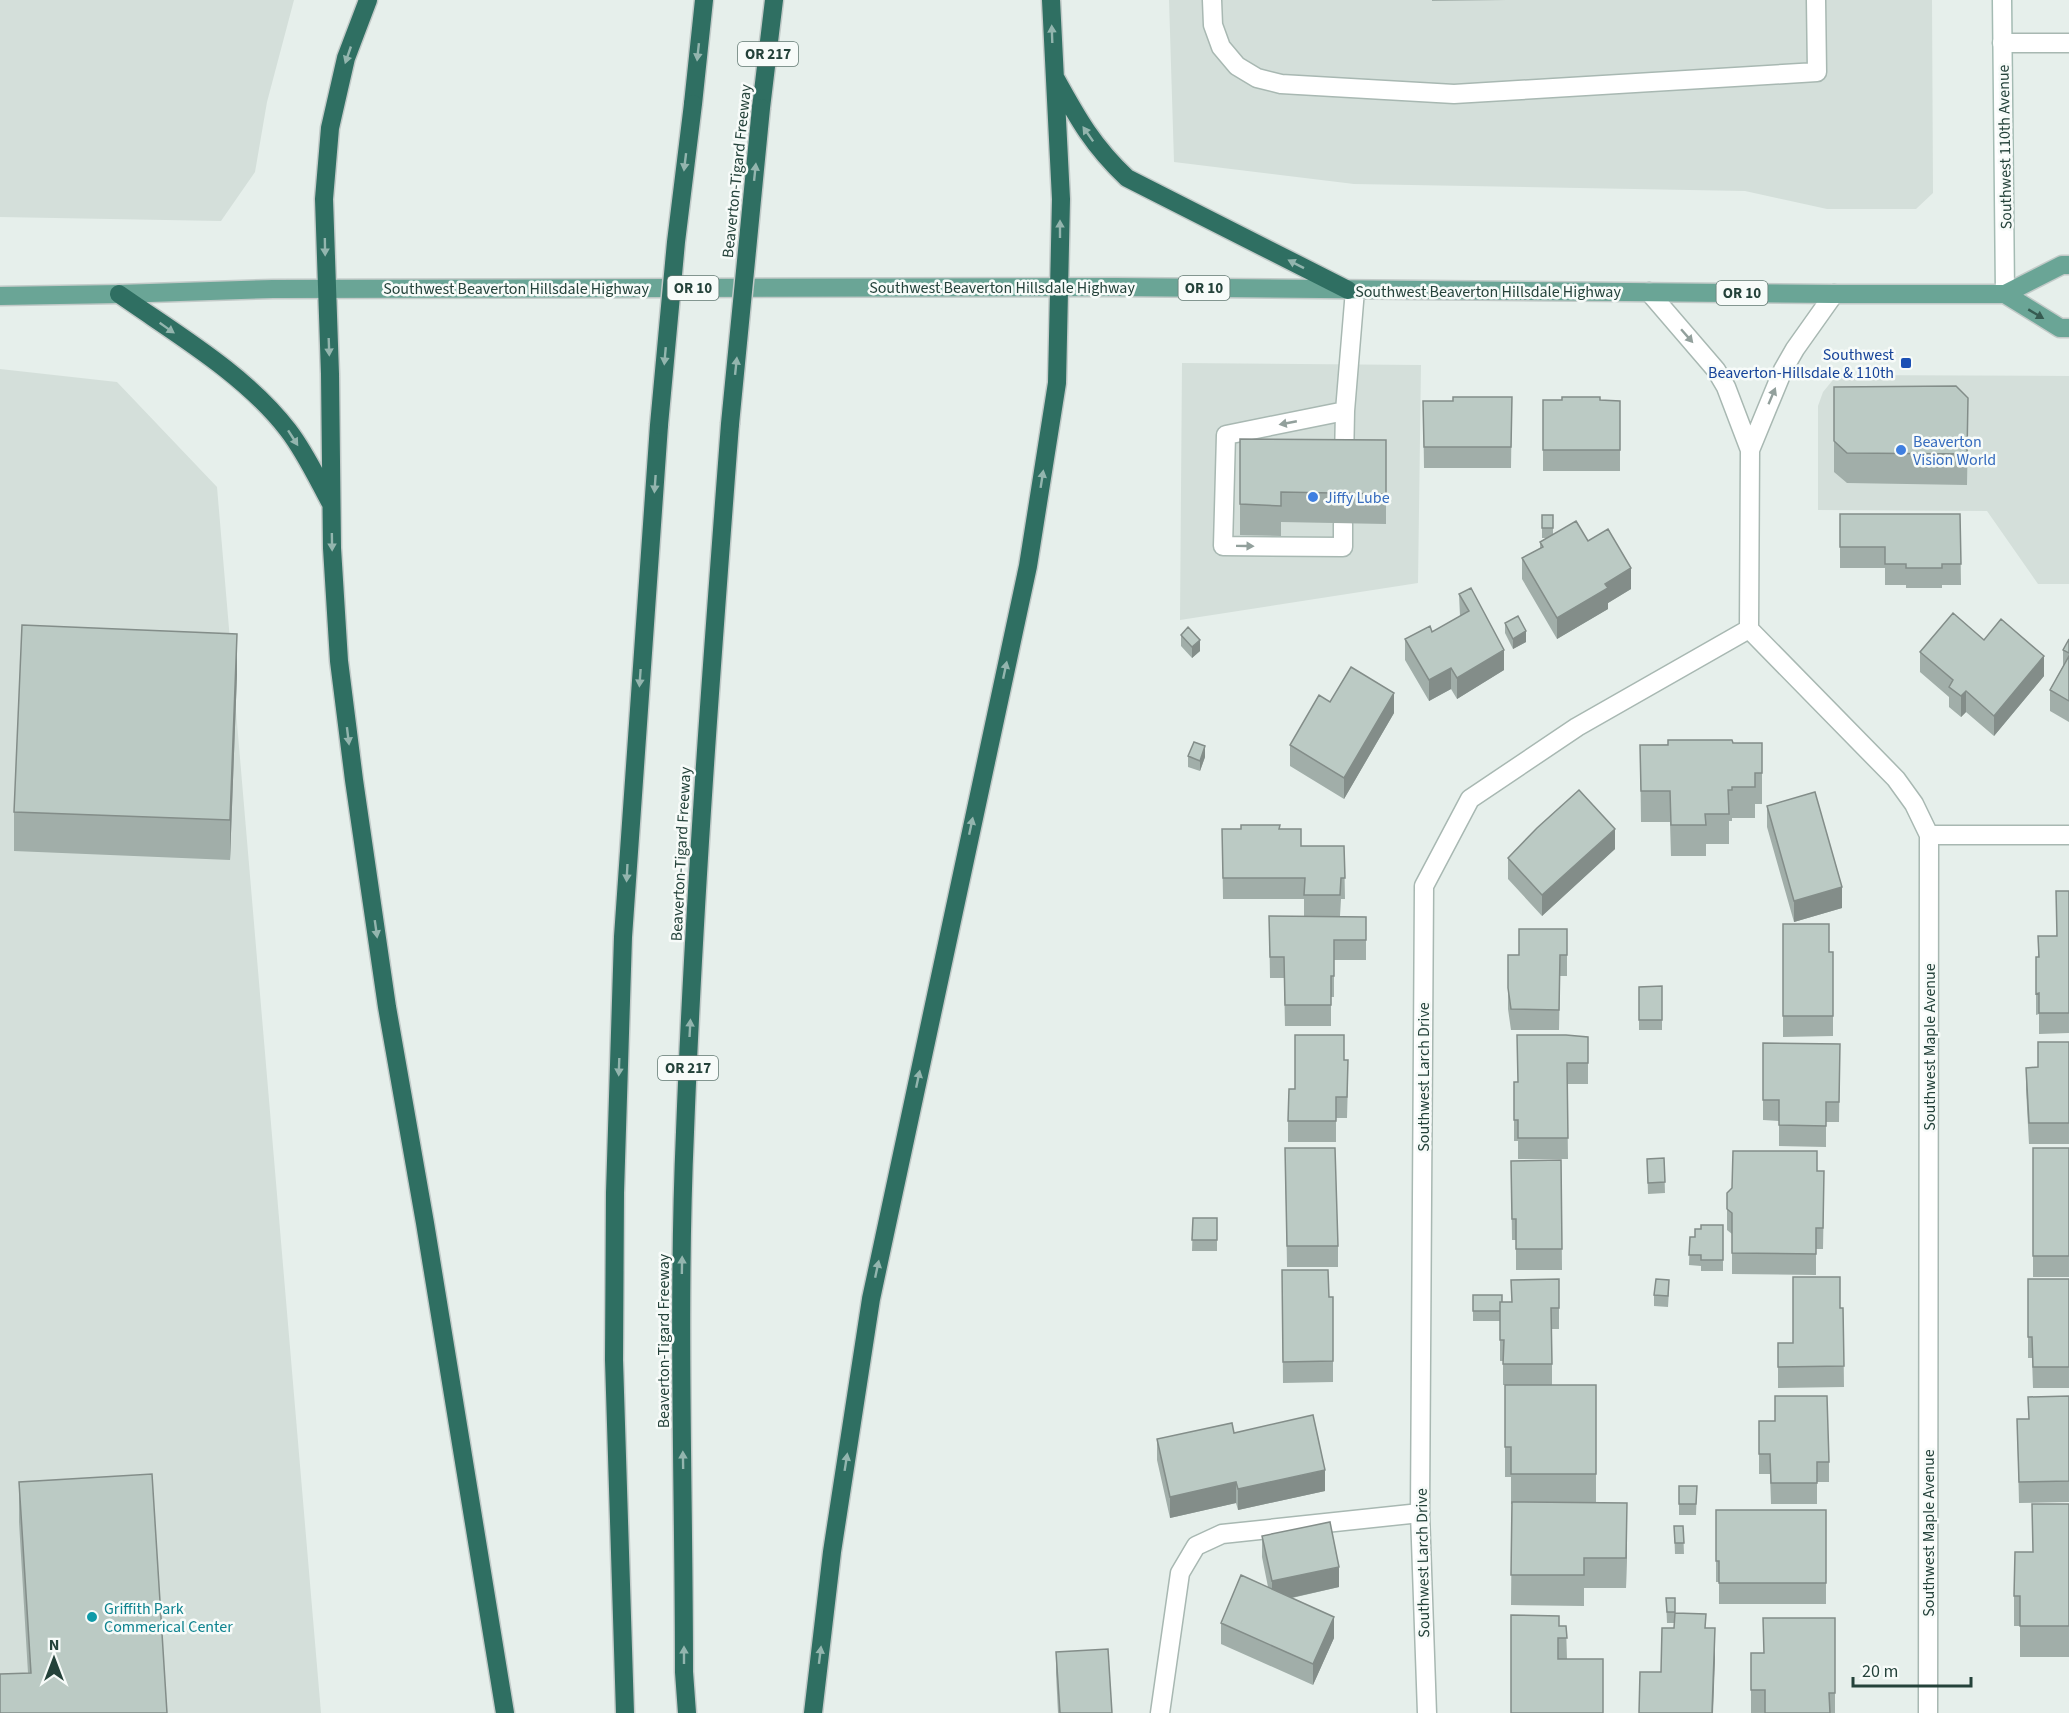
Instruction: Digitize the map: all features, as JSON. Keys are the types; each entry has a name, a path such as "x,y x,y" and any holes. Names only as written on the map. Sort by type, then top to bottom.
{"highway":[{"path":"368,0 346,58 330,128 324,199 332,548 339,660 387,1007 429,1247 505,1713"},
{"path":"625,1713 614,1360 616,1158 623,937 659,425 676,242 704,0"},
{"name":"Beaverton-Tigard Freeway","path":"687,1713 684,1672 681,1328 685,1134 704,780 730,424 774,0"},
{"path":"813,1713 831,1552 871,1299 1028,566 1057,383 1061,199 1051,0"},
{"path":"1054,74 1084,129 1105,158 1127,177 1352,290"},
{"path":"118,294 216,362 271,410 289,431 332,506"}],"main road":[{"name":"Southwest Beaverton Hillsdale Highway","path":"0,296 273,288 1060,287 2005,294 2062,265 2069,265"},
{"path":"2005,294 2060,328 2069,328"}],"street":[{"path":"1212,0 1213,25 1221,47 1237,66 1257,78 1281,84 1454,94 1817,72 1816,0"},
{"name":"Southwest 110th Avenue","path":"2002,0 2005,294"},
{"path":"2002,43 2069,43"},
{"path":"1344,470 1352,290"},
{"path":"1648,292 1716,370 1726,387 1750,450 1749,629"},
{"path":"1750,450 1783,370 1834,294"},
{"path":"1343,524 1343,547 1223,546 1226,435 1345,411"},
{"name":"Southwest Maple Avenue","path":"1749,629 1896,779 1914,804 1929,835 1928,1713"},
{"name":"Southwest Larch Drive","path":"1427,1713 1420,1514 1424,886 1470,799 1577,727 1749,629"},
{"path":"1929,835 2069,835"},
{"path":"1160,1713 1180,1573 1196,1546 1222,1534 1420,1514"}],"shaded area":[{"path":"0,0 294,0 267,102 255,172 221,221 0,217"},
{"path":"1169,0 1932,0 1933,193 1916,209 1827,209 1745,191 1354,184 1174,162"},
{"path":"1182,363 1421,365 1418,583 1180,620"},
{"path":"0,369 117,382 217,487 321,1713 0,1713"},
{"path":"1837,375 2069,376 2069,584 2038,584 1987,511 1818,510 1818,406 1823,392"}],"building":[{"path":"1956,386 1968,398 1967,454 1847,453 1834,441 1834,387"},
{"path":"1453,397 1512,397 1511,447 1424,447 1423,401 1453,401"},
{"path":"1562,397 1600,397 1600,400 1620,401 1620,450 1543,450 1543,400 1562,400"},
{"path":"1240,439 1386,440 1386,494 1281,492 1281,506 1240,504"},
{"path":"1840,514 1960,514 1961,564 1942,564 1942,568 1906,568 1906,564 1885,564 1885,547 1840,547"},
{"path":"1542,515 1553,515 1553,528 1542,528"},
{"path":"1576,521 1588,541 1608,529 1631,568 1605,584 1608,588 1557,618 1522,558 1543,547 1540,542"},
{"path":"1471,588 1504,650 1457,678 1451,668 1429,680 1405,639 1430,626 1432,632 1469,611 1459,594"},
{"path":"1953,613 1984,640 2001,619 2044,656 1994,716 1966,691 1961,696 1949,687 1953,680 1920,652"},
{"path":"1518,616 1526,631 1513,639 1505,623"},
{"path":"22,625 237,634 230,820 14,812"},
{"path":"1188,627 1200,640 1192,647 1181,635"},
{"path":"2069,639 2069,653 2063,650"},
{"path":"2069,656 2069,701 2050,690"},
{"path":"1351,667 1394,693 1344,778 1290,745 1319,695 1330,702"},
{"path":"1668,740 1732,740 1733,743 1762,743 1762,773 1755,773 1755,787 1732,787 1732,790 1728,790 1729,814 1705,814 1706,825 1671,825 1670,791 1641,791 1640,745 1668,745"},
{"path":"1194,742 1205,746 1200,761 1188,756"},
{"path":"1579,790 1615,829 1542,895 1508,858"},
{"path":"1815,792 1842,887 1794,901 1767,806"},
{"path":"1241,825 1280,825 1279,829 1301,829 1301,846 1344,846 1345,878 1341,878 1340,895 1304,895 1305,878 1223,878 1222,829 1241,829"},
{"path":"2056,891 2069,891 2069,1013 2039,1013 2039,993 2036,994 2038,936 2057,936"},
{"path":"1269,916 1366,917 1366,940 1334,940 1331,1005 1285,1005 1284,957 1270,957"},
{"path":"1783,924 1829,924 1829,952 1833,952 1833,1016 1783,1016"},
{"path":"1519,929 1567,929 1567,955 1560,955 1559,1010 1511,1009 1508,988 1508,955 1519,955"},
{"path":"1662,986 1662,1020 1639,1020 1639,987"},
{"path":"1295,1035 1344,1035 1344,1060 1348,1060 1347,1097 1336,1097 1336,1121 1288,1121 1289,1089 1295,1089"},
{"path":"1517,1035 1588,1037 1588,1063 1567,1063 1568,1138 1518,1138 1518,1120 1514,1120 1514,1082 1518,1082"},
{"path":"2038,1042 2069,1042 2069,1123 2029,1123 2026,1068 2038,1067"},
{"path":"1763,1043 1840,1044 1839,1102 1826,1102 1826,1126 1779,1125 1779,1100 1763,1100"},
{"path":"1285,1148 1335,1148 1338,1246 1287,1246"},
{"path":"2033,1148 2069,1148 2069,1256 2033,1256"},
{"path":"1733,1151 1817,1151 1817,1171 1824,1171 1823,1228 1816,1228 1816,1254 1732,1253 1732,1213 1727,1209 1727,1193 1732,1188"},
{"path":"1664,1158 1665,1182 1648,1183 1647,1159"},
{"path":"1561,1160 1562,1249 1516,1249 1516,1219 1512,1219 1511,1161"},
{"path":"1193,1218 1217,1218 1217,1240 1192,1240"},
{"path":"1701,1225 1723,1225 1723,1260 1701,1260 1701,1255 1689,1255 1690,1237 1695,1237 1695,1229 1701,1229"},
{"path":"1282,1270 1328,1270 1329,1297 1333,1297 1333,1361 1283,1362"},
{"path":"1793,1277 1840,1277 1844,1366 1778,1367 1778,1343 1793,1343"},
{"path":"1559,1279 1559,1308 1551,1308 1552,1364 1503,1364 1504,1340 1500,1340 1500,1302 1512,1302 1511,1280"},
{"path":"1656,1279 1669,1280 1668,1296 1654,1295"},
{"path":"2028,1279 2069,1279 2069,1367 2033,1367 2032,1337 2028,1337"},
{"path":"1473,1295 1502,1295 1500,1311 1473,1311"},
{"path":"1505,1385 1596,1385 1596,1474 1511,1474 1511,1447 1505,1447"},
{"path":"1775,1396 1827,1396 1829,1462 1817,1462 1817,1483 1771,1483 1770,1454 1759,1454 1759,1421 1775,1421"},
{"path":"2069,1396 2069,1481 2019,1482 2017,1419 2029,1419 2028,1397"},
{"path":"1313,1415 1325,1470 1238,1489 1236,1482 1170,1497 1157,1439 1232,1423 1234,1433"},
{"name":"Griffith Park Commerical Center","path":"152,1474 167,1713 0,1713 0,1674 31,1673 19,1482"},
{"path":"1679,1486 1697,1486 1696,1504 1679,1504"},
{"path":"1512,1502 1627,1503 1626,1558 1584,1558 1584,1575 1511,1575"},
{"path":"2032,1504 2069,1504 2069,1626 2020,1626 2020,1596 2014,1596 2015,1552 2033,1552"},
{"path":"1716,1510 1826,1510 1826,1583 1719,1583 1719,1561 1716,1561"},
{"path":"1330,1522 1339,1567 1272,1581 1262,1536"},
{"path":"1674,1526 1683,1526 1684,1543 1675,1543"},
{"path":"1241,1575 1334,1617 1313,1664 1221,1623"},
{"path":"1666,1598 1675,1598 1675,1612 1667,1612"},
{"path":"1675,1613 1706,1614 1705,1628 1715,1628 1712,1713 1639,1713 1640,1672 1661,1672 1662,1628 1674,1628"},
{"path":"1511,1615 1559,1616 1559,1626 1566,1626 1567,1638 1558,1638 1558,1659 1603,1659 1603,1713 1511,1713"},
{"path":"1763,1618 1835,1618 1835,1693 1829,1693 1830,1713 1765,1713 1765,1690 1751,1690 1751,1653 1764,1653"},
{"path":"1108,1649 1112,1713 1060,1713 1056,1652"}],"place":[{"name":"Southwest Beaverton-Hillsdale & 110th","path":"1906,363"},
{"name":"Beaverton Vision World","path":"1901,450"},
{"name":"Jiffy Lube","path":"1313,497"},
{"name":"Griffith Park Commerical Center","path":"92,1617"}]}
